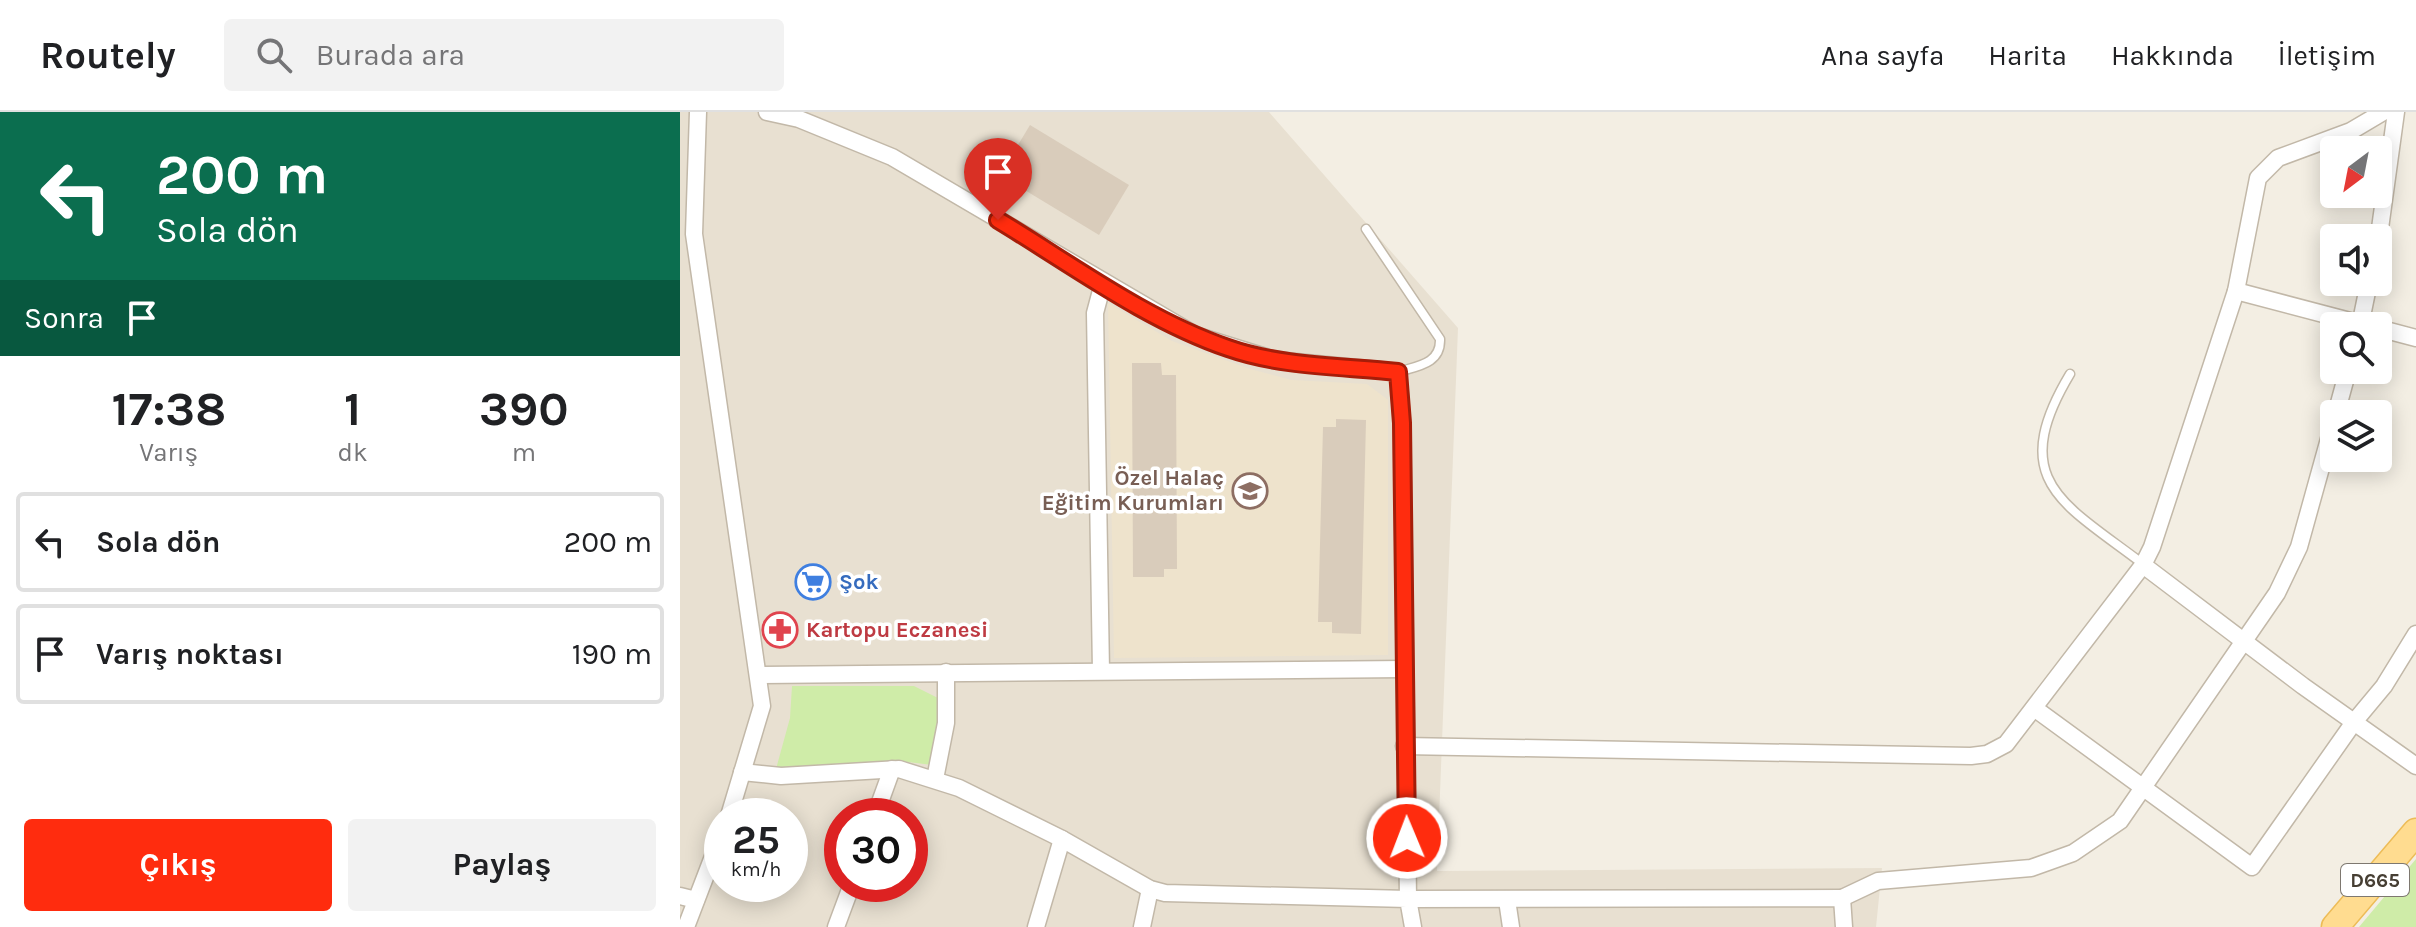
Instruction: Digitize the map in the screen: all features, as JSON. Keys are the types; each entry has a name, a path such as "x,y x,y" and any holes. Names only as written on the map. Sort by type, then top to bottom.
{"main road":[{"name":"D665","path":"2335,927 2416,832"}],"street":[{"path":"698,112 694,234 762,706 734,798"},
{"path":"767,112 799,119 892,157 1181,328 1230,349 1275,360 1398,372 1402,423 1408,899 1413,927"},
{"path":"1404,746 1971,756 1987,754 2006,744 2143,565 2236,291 2253,193 2266,167 2286,155 2351,131 2383,112"},
{"path":"2381,224 2396,112"},
{"path":"1101,671 1095,313 1103,283"},
{"path":"2236,291 2320,313"},
{"path":"2392,332 2416,338"},
{"path":"742,772 793,776 892,769 935,779 1062,839 1150,889 1201,896 1507,900 1842,898 1878,881 2009,872 2054,861 2087,845 2120,821 2247,641 2277,593 2299,547 2320,471"},
{"path":"2143,565 2416,766"},
{"path":"2034,708 2252,867 2354,722 2392,675 2416,634"},
{"path":"758,675 1405,669"},
{"path":"935,779 946,723 946,672"},
{"path":"882,798 892,769"},
{"path":"1036,927 1062,839"},
{"path":"686,927 688,898 704,867"},
{"path":"1142,927 1150,889"},
{"path":"1842,898 1844,927"},
{"path":"1507,900 1511,927"},
{"path":"836,927 845,902"}],"lane":[{"path":"1366,229 1440,339 1439,352 1431,361 1398,372"},
{"path":"2070,374 2043,432 2041,464 2061,501 2143,565"}],"shaded area":[{"path":"680,112 1269,112 1458,328 1437,871 1882,868 1876,927 680,927"},
{"name":"Özel Halaç Eğitim Kurumları","path":"1108,303 1172,341 1250,369 1292,380 1367,384 1388,400 1388,655 1114,658"}],"green space":[{"path":"792,686 914,686 940,699 942,726 932,765 900,761 776,769 790,718"},
{"path":"2416,859 2416,927 2359,927"}],"building":[{"path":"1030,125 1129,185 1099,235 1000,175"},
{"path":"1132,363 1161,363 1162,375 1176,375 1177,569 1164,569 1164,577 1133,577"},
{"path":"1336,419 1366,420 1361,634 1332,633 1332,622 1318,622 1323,427 1336,427"}],"place":[{"name":"Özel Halaç Eğitim Kurumları","path":"1250,491"},
{"name":"Şok","path":"813,582"},
{"name":"Kartopu Eczanesi","path":"780,630"}],"route":[{"path":"998,220 1155,314 1230,349 1275,360 1398,372 1402,423 1407,838"}]}
